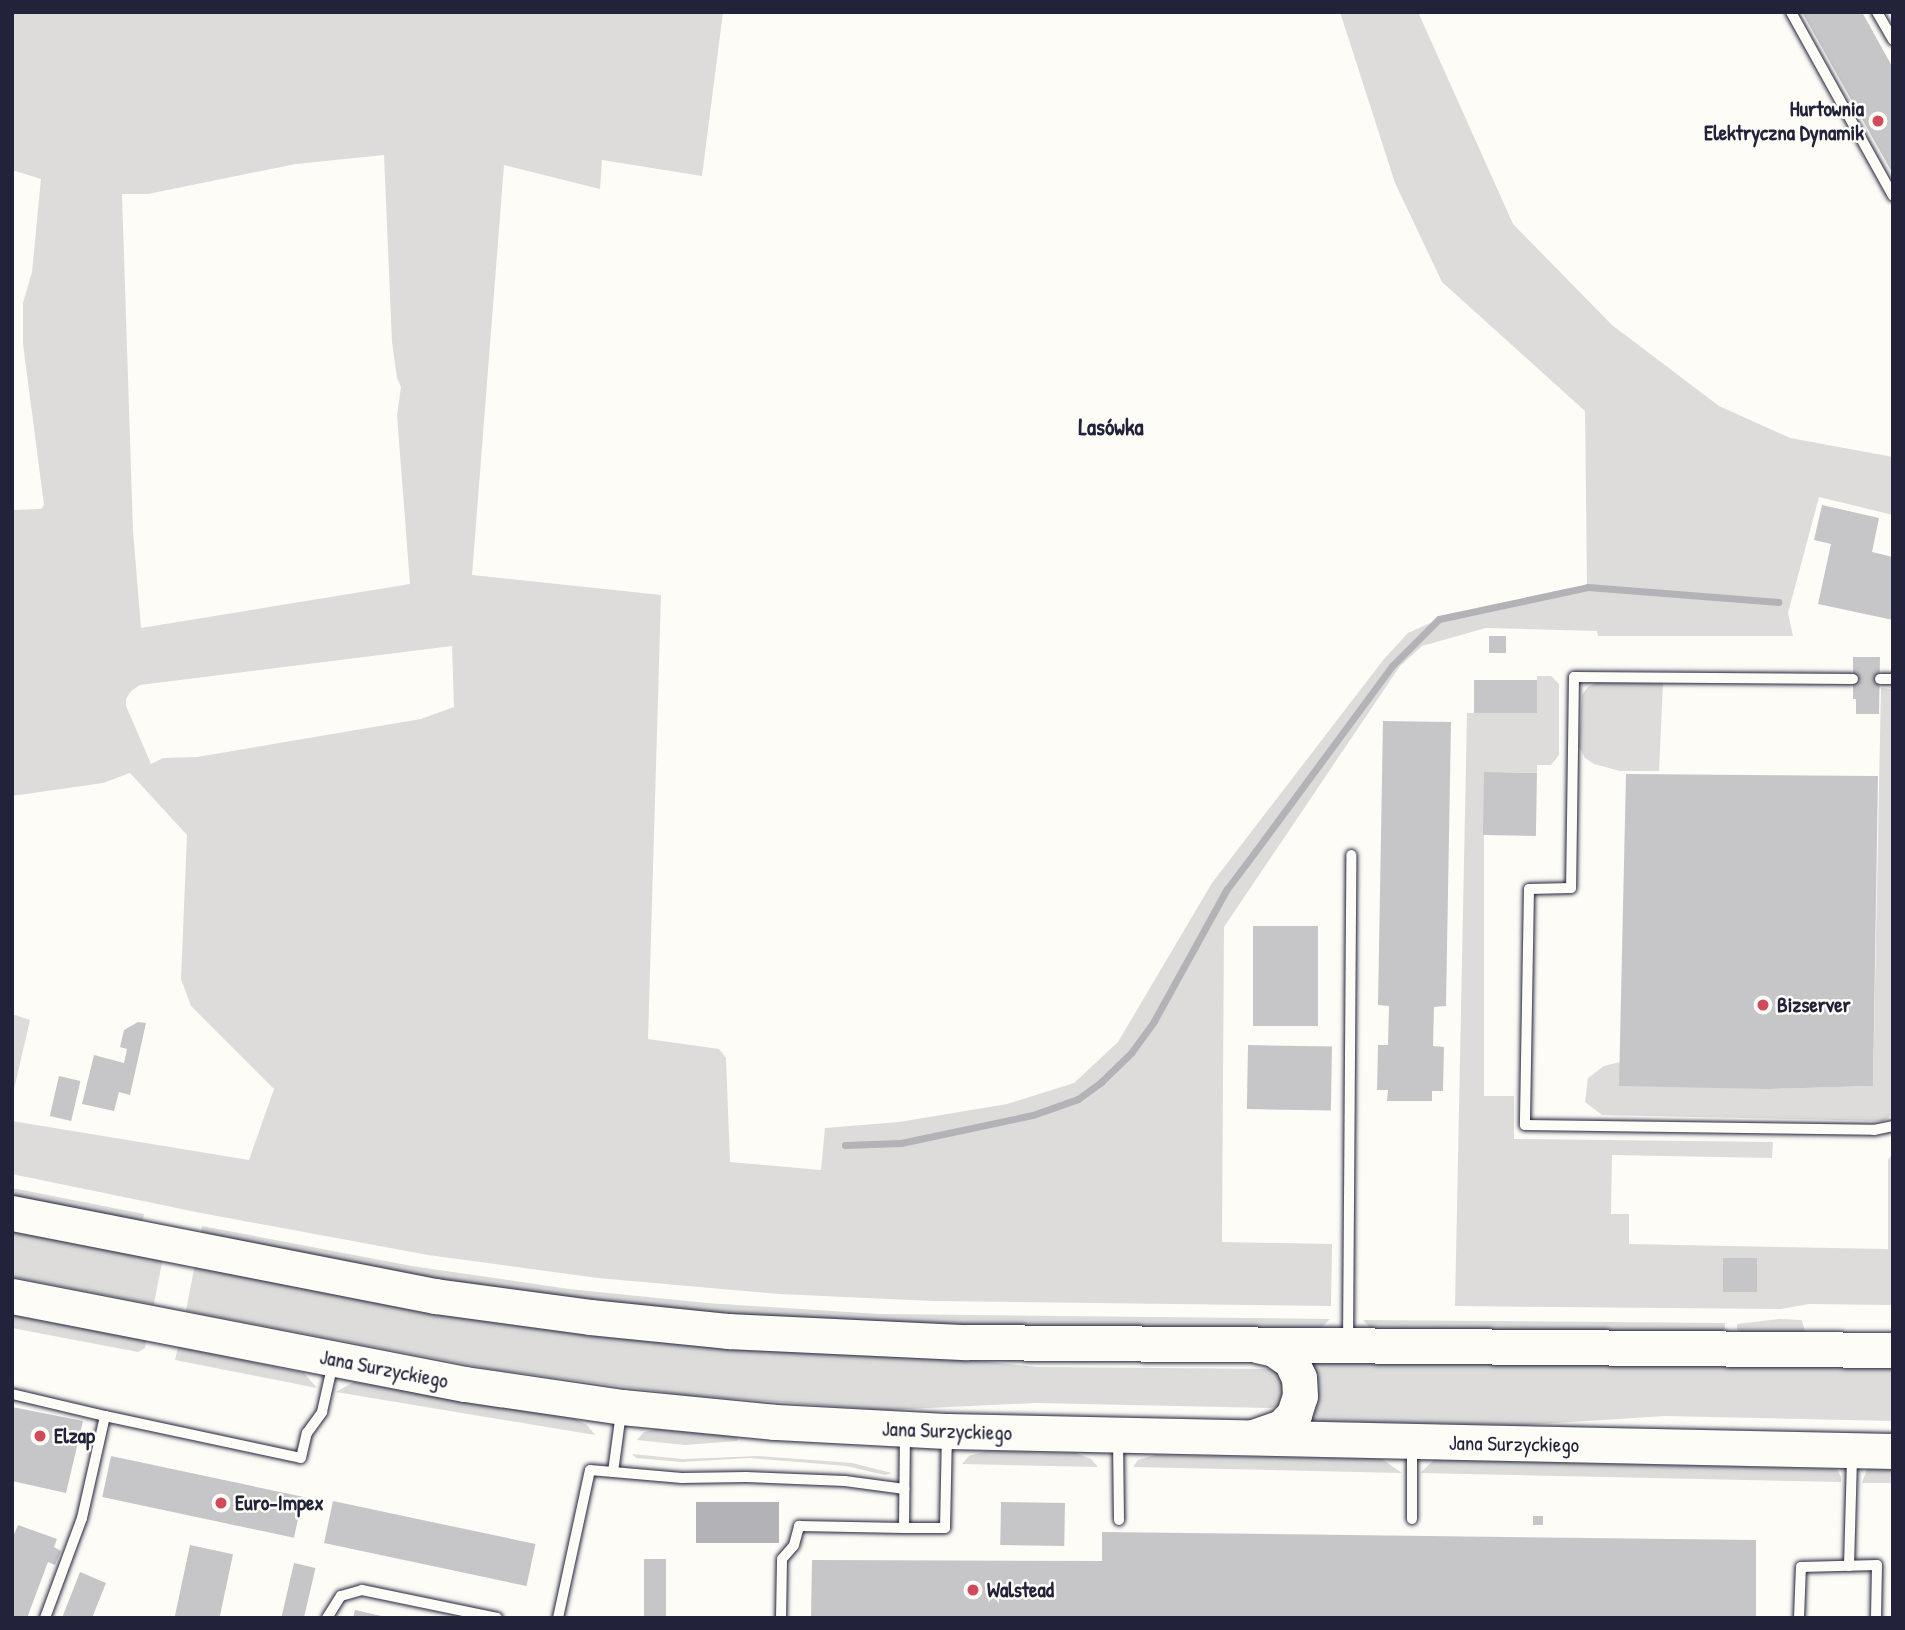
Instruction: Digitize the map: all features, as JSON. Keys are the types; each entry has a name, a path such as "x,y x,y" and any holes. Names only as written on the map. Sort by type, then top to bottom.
{"main road":[{"path":"12,1213 382,1287 630,1322 885,1340 1893,1350"},
{"name":"Jana Surzyckiego","path":"12,1296 333,1360 465,1384 622,1407 905,1430 1893,1451"},
{"path":"1240,1439 1266,1435 1282,1427 1294,1414 1300,1396 1299,1378 1286,1356 1274,1349 1252,1344"}],"lane":[{"path":"1791,12 1893,196"},
{"path":"1877,12 1893,40"},
{"path":"1853,679 1574,677 1572,888 1529,889 1525,1125 1874,1130 1893,1126"},
{"path":"1880,679 1893,679"},
{"path":"1348,1345 1351,855"},
{"path":"12,1394 301,1458 307,1433 322,1412 333,1360"},
{"path":"613,1472 622,1407"},
{"path":"45,1618 82,1518 104,1416"},
{"path":"904,1528 905,1430"},
{"path":"781,1618 782,1559 794,1545 799,1526 945,1528 947,1431"},
{"path":"1118,1436 1119,1520"},
{"path":"1412,1442 1412,1519"},
{"path":"1849,1566 1852,1450"},
{"path":"558,1618 590,1471 682,1478 845,1481 904,1489"},
{"path":"1799,1618 1801,1567 1877,1565 1877,1618"},
{"path":"327,1618 341,1596 362,1590 497,1618"}],"shaded area":[{"path":"12,12 723,12 702,176 602,160 600,189 504,165 472,575 661,595 648,1039 719,1049 726,1058 730,1162 821,1170 825,1128 899,1122 1007,1104 1074,1083 1118,1042 1212,883 1384,659 1408,633 1439,619 1587,587 1585,411 1442,282 1395,183 1340,12 1418,12 1513,224 1612,325 1719,406 1790,438 1893,457 1893,515 1819,497 1788,613 1793,636 1598,636 1597,631 1486,628 1422,646 1400,666 1224,927 1222,1242 1332,1244 1331,1306 933,1301 779,1294 598,1278 428,1255 201,1213 12,1174 12,1121 249,1160 274,1089 191,1006 181,979 187,835 130,773 103,783 12,796 12,510 41,509 44,505 23,344 23,303 32,272 41,179 12,170","holes":["384,155 392,342 397,378 401,387 397,415 410,584 141,628 133,531 122,194 148,194 296,164","452,646 454,707 421,719 197,757 163,758 151,764 126,706 126,699 131,691 140,685"]},
{"path":"1537,676 1551,676 1559,684 1559,755 1551,765 1537,765 1537,773 1484,772 1484,1096 1514,1096 1514,1139 1773,1142 1772,1158 1612,1155 1611,1214 1629,1214 1629,1244 1888,1249 1888,1160 1893,1153 1893,1305 1809,1304 1781,1309 1455,1306 1467,713 1536,713"},
{"path":"1598,682 1663,683 1659,771 1620,771 1594,764 1585,758 1579,747 1582,695 1588,687"},
{"path":"1881,688 1893,689 1893,1115 1883,1121 1602,1115 1585,1102 1588,1078 1604,1066 1620,1062 1769,1089 1873,1086"},
{"path":"12,1014 30,1020 12,1098"},
{"path":"12,1188 144,1214 143,1220 134,1226 12,1201"},
{"path":"202,1226 412,1266 569,1289 707,1303 879,1314 1330,1319 1318,1331 829,1324 523,1296 200,1239"},
{"path":"12,1227 163,1256 154,1304 12,1277"},
{"path":"195,1264 900,1353 1037,1367 1271,1369 1288,1382 1279,1406 1270,1408 1036,1403 886,1410 685,1395 491,1369 186,1311"},
{"path":"12,1315 146,1341 145,1348 138,1352 12,1328"},
{"path":"1779,1319 1802,1320 1805,1332 1787,1336 1744,1336 1737,1330 1737,1324"},
{"path":"1363,1320 1725,1323 1725,1329 1718,1337 1373,1331"},
{"path":"178,1347 304,1373 317,1388 175,1360"},
{"path":"1308,1360 1893,1363 1893,1421 1665,1416 1524,1425 1308,1421 1318,1390 1317,1378"},
{"path":"354,1382 575,1419 587,1425 595,1435 336,1392"},
{"path":"657,1429 738,1437 737,1441 685,1445 637,1440 644,1432"},
{"path":"986,1451 1076,1453 1091,1459 1098,1467 962,1464 969,1456"},
{"path":"632,1454 683,1459 759,1456 852,1463 892,1473 885,1475 846,1466 750,1458 682,1462 636,1458"},
{"path":"1155,1455 1382,1459 1402,1473 1133,1467 1138,1460"},
{"path":"1434,1460 1837,1469 1841,1482 1420,1473"},
{"path":"1867,1469 1893,1470 1893,1483 1862,1483"},
{"path":"696,1502 779,1502 779,1543 696,1543"}],"building":[{"name":"Hurtownia Elektryczna Dynamik","path":"1802,12 1862,12 1893,68 1893,174"},
{"path":"1822,505 1879,518 1872,552 1893,557 1893,620 1818,604 1831,544 1814,540"},
{"path":"1489,636 1506,636 1506,653 1489,653"},
{"path":"1853,657 1880,657 1879,714 1856,714 1856,699 1853,699"},
{"path":"1474,680 1537,680 1537,713 1474,713"},
{"path":"1383,721 1451,722 1446,1006 1434,1007 1433,1046 1444,1047 1443,1091 1432,1091 1432,1101 1387,1101 1388,1090 1377,1090 1378,1045 1388,1045 1389,1006 1378,1005"},
{"path":"1484,772 1537,773 1536,836 1483,835"},
{"path":"1626,774 1878,776 1873,1086 1769,1089 1619,1086"},
{"path":"1253,926 1318,926 1318,1026 1253,1026"},
{"path":"138,1022 146,1023 130,1095 119,1092 114,1111 82,1104 94,1055 124,1063 127,1049 120,1047 124,1030"},
{"path":"1248,1045 1332,1046 1331,1110 1247,1109"},
{"path":"59,1076 80,1081 71,1121 50,1116"},
{"path":"1723,1258 1757,1258 1757,1292 1723,1292"},
{"path":"12,1407 83,1421 66,1493 12,1481"},
{"path":"111,1456 303,1497 294,1538 102,1497"},
{"path":"333,1501 535,1544 527,1586 324,1543"},
{"path":"1001,1502 1065,1503 1064,1546 1000,1545"},
{"path":"1533,1516 1543,1516 1543,1525 1533,1525"},
{"path":"18,1525 57,1539 54,1547 61,1551 55,1565 48,1562 27,1618 12,1618 12,1539"},
{"path":"1102,1532 1756,1540 1756,1618 811,1618 812,1560 1102,1561"},
{"path":"190,1545 233,1554 219,1618 175,1617"},
{"path":"644,1559 666,1559 666,1618 644,1618"},
{"path":"294,1563 315,1568 304,1618 281,1618"},
{"path":"80,1572 106,1583 92,1618 62,1618"},
{"path":"355,1610 386,1617 386,1618 353,1618"}],"waterway":[{"path":"845,1145 901,1143 1033,1115 1078,1099 1101,1082 1131,1053 1154,1021 1227,889 1392,666 1439,619 1588,587 1778,602"}],"place":[{"name":"Hurtownia Elektryczna Dynamik","path":"1878,121"},
{"name":"Bizserver","path":"1763,1005"},
{"name":"Elzap","path":"40,1436"},
{"name":"Euro-Impex","path":"221,1503"},
{"name":"Walstead","path":"973,1590"}],"district":[{"name":"Lasówka","path":"1111,427"}]}
